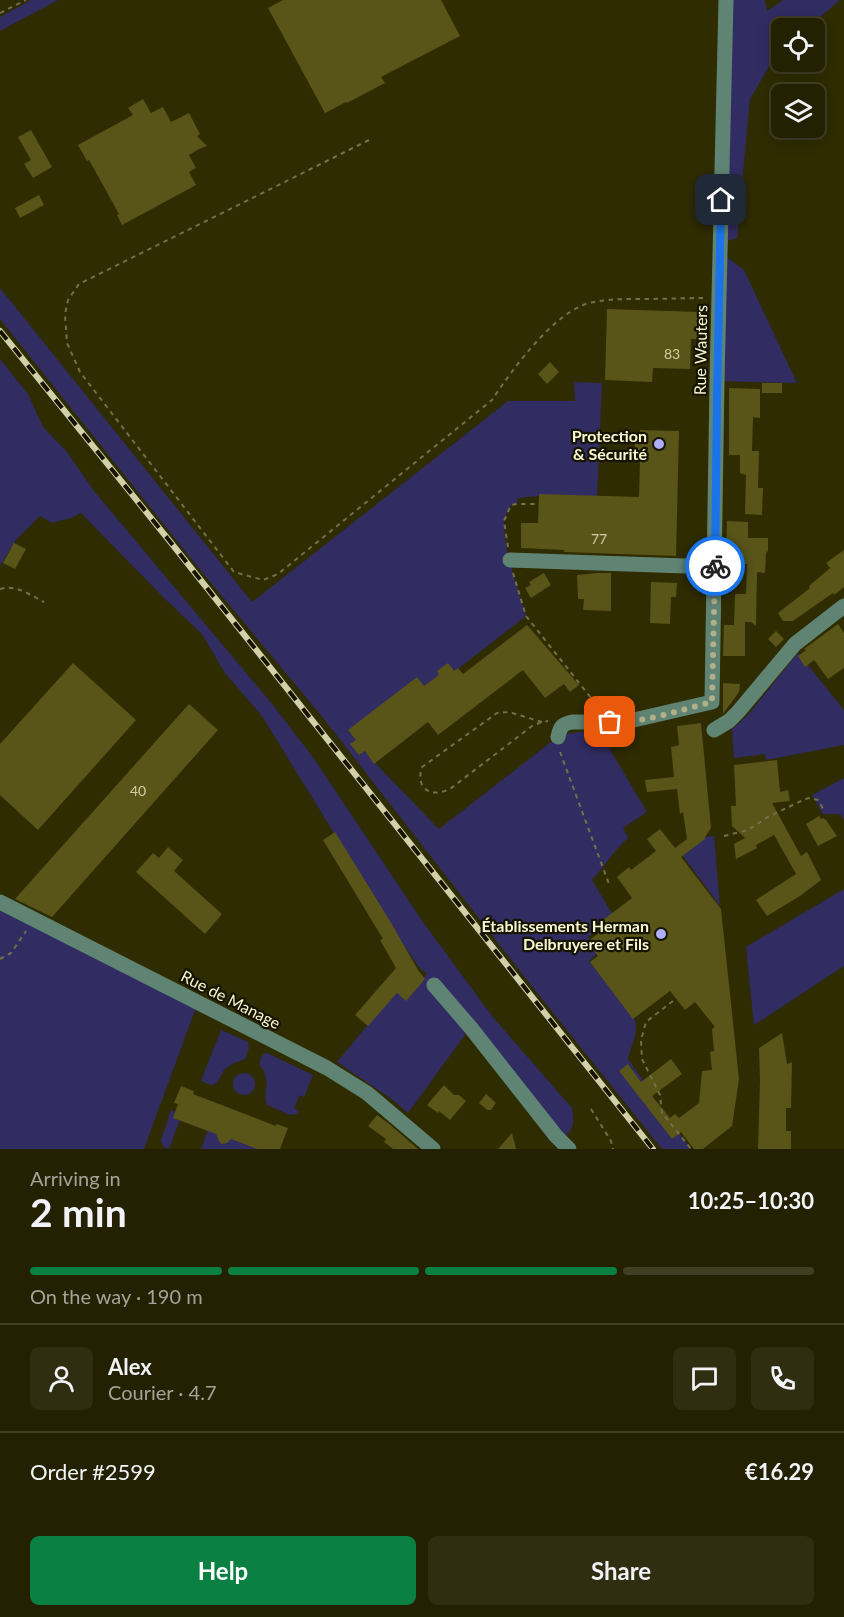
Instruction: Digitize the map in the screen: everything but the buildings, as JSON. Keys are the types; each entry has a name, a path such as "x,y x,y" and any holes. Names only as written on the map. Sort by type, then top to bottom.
{"street":[{"name":"Rue Wauters","path":"610,722 638,720 712,702 726,0"},
{"path":"510,560 715,567"},
{"path":"714,729 729,721 738,712 795,644 844,606"},
{"path":"558,737 560,727 565,723 610,722"},
{"name":"Rue de Manage","path":"0,902 327,1068 367,1093 433,1149"},
{"path":"434,985 569,1149"}],"path":[{"path":"0,14 26,0"},
{"path":"369,140 80,284 68,300 65,314 67,343 80,372 234,572 263,580 278,574 492,400 511,371 532,346 568,314 586,304 607,299 719,298"},
{"path":"538,504 511,505 504,521 510,560 526,616 610,722"},
{"path":"0,589 5,587 19,589 44,602"},
{"path":"542,722 532,726 450,789 435,794 422,785 419,778 422,767 497,713 508,712 542,722 572,722"},
{"path":"558,737 560,752 609,884"},
{"path":"724,836 753,827 805,799 818,801 825,812"},
{"path":"0,959 11,953 35,919"},
{"path":"673,1001 646,1022 641,1040 642,1059 660,1095 662,1113 690,1149"},
{"path":"591,1109 613,1149"}],"shaded area":[{"path":"31,0 58,0 0,31 0,17"},
{"path":"726,0 765,0 767,11 783,0 840,0 819,18 771,18 771,63 750,99 737,238 720,243"},
{"path":"720,252 744,270 797,383 717,381"},
{"path":"0,288 252,602 508,401 575,401 574,382 602,383 597,498 538,496 518,498 517,504 511,505 505,518 509,558 526,616 428,692 350,731 376,764 439,829 551,742 558,744 566,734 598,729 647,812 623,828 628,838 592,880 614,917 588,937 599,952 589,961 633,1016 636,1032 628,1059 652,1093 654,1100 691,1149 662,1149 324,719 197,566 0,319"},
{"path":"0,359 28,394 43,427 67,452 94,491 273,705 315,760 423,922 492,1016 572,1108 573,1122 567,1135 556,1136 467,1032 408,1113 393,1100 337,1062 402,984 411,992 427,974 418,966 395,932 262,716 225,673 202,634 81,513 52,523 40,516 16,540 0,566"},
{"path":"798,653 844,710 844,745 766,760 765,754 734,758 732,729 747,716"},
{"path":"844,778 844,820 840,814 823,814 812,795"},
{"path":"714,836 720,906 683,856 698,843 698,838"},
{"path":"844,889 844,966 754,1025 746,947"},
{"path":"0,902 198,1002 144,1149 0,1149"},
{"path":"221,1030 248,1042 249,1048 245,1059 224,1070 217,1083 211,1085 201,1081"},
{"path":"267,1053 313,1075 304,1097 300,1095 294,1108 299,1111 297,1114 290,1115 267,1105 265,1095 267,1081 259,1064 263,1054"},
{"path":"240,1073 248,1073 255,1080 255,1088 248,1095 240,1095 233,1088 233,1080"},
{"path":"171,1110 182,1114 169,1149 161,1140"},
{"path":"210,1125 225,1137 272,1149 201,1149"}],"railway":[{"path":"0,331 653,1149"}],"way so far":[{"path":"610,722 638,720 712,702 715,566"}],"place":[{"name":"Protection & Sécurité","path":"659,444"},
{"name":"Établissements Herman Delbruyere et Fils","path":"661,934"}],"route":[{"path":"715,566 721,200"}]}
